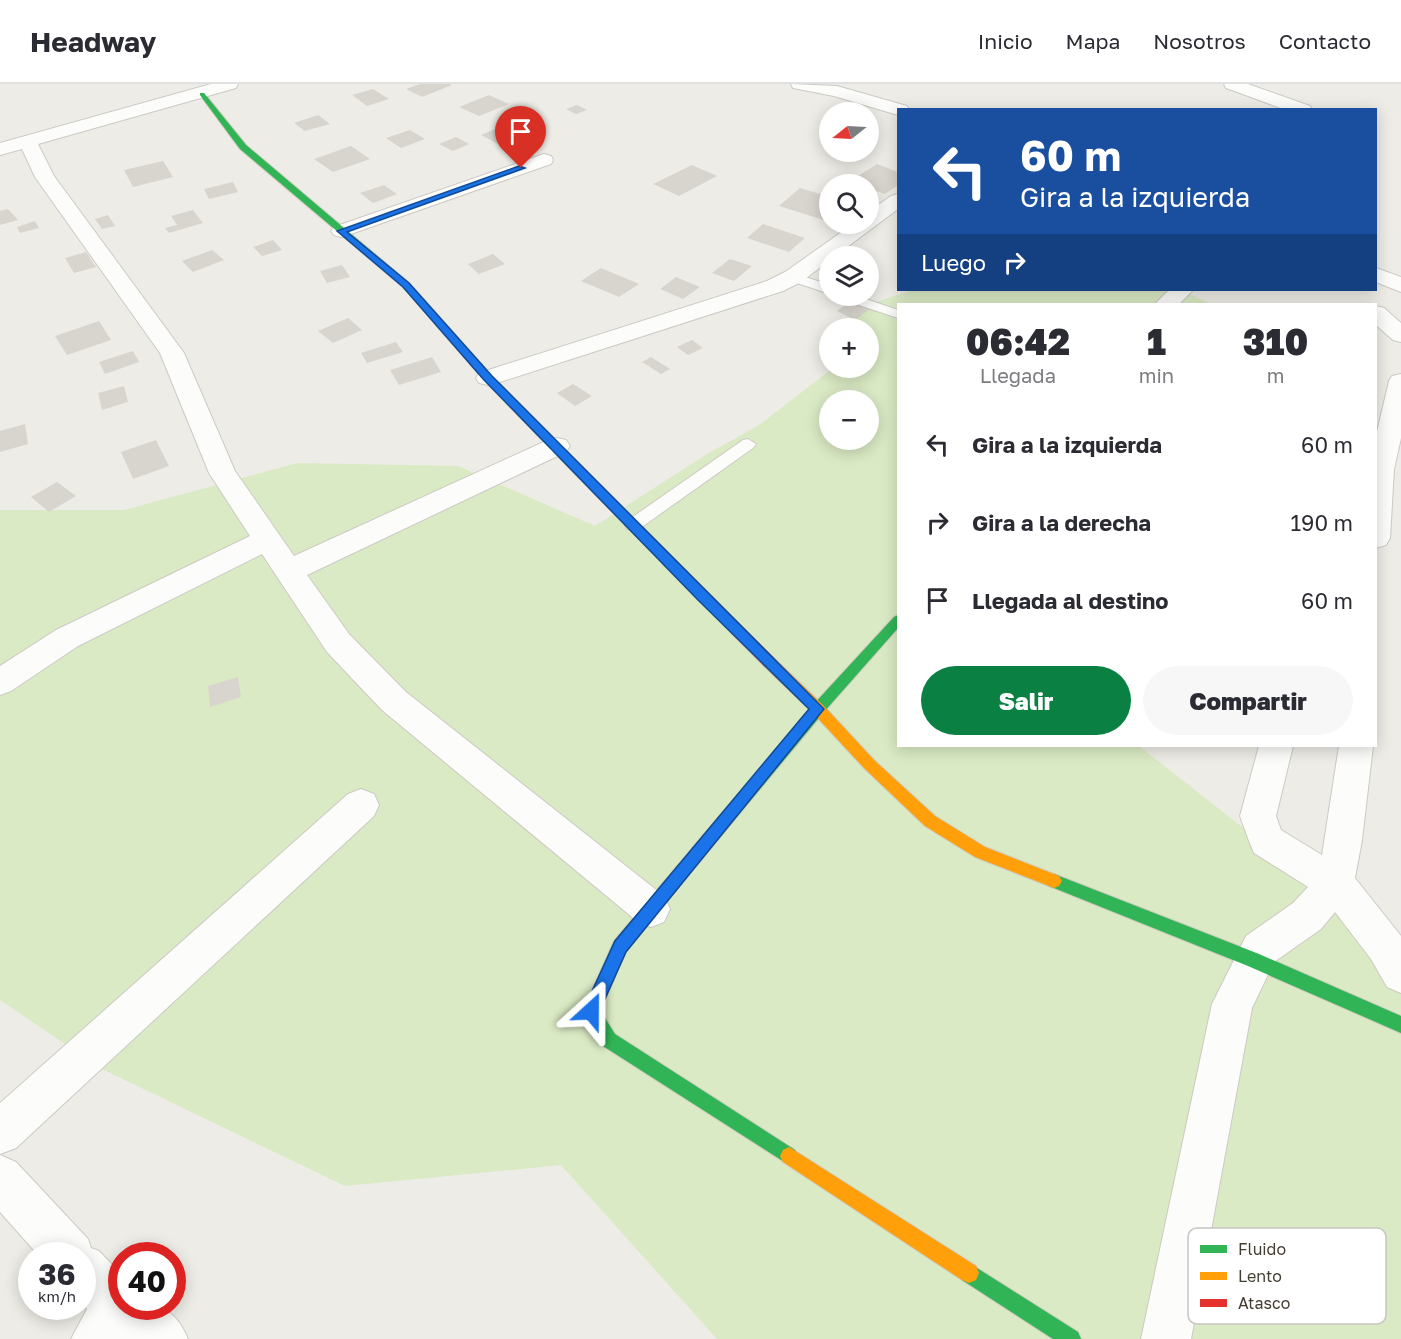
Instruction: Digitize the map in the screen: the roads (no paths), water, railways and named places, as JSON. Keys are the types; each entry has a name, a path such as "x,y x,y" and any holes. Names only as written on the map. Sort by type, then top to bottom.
{"street":[{"path":"0,149 202,94 230,84"},
{"path":"800,84 837,91 897,109"},
{"path":"1232,84 1298,108"},
{"path":"202,94 243,147 406,285 488,378 557,446 702,597 818,709 869,764 930,821 980,852 1253,960 1401,1025"},
{"path":"27,142 45,177 172,353 222,473 338,643 394,701 651,909"},
{"path":"341,231 544,160"},
{"path":"879,214 897,201"},
{"path":"488,378 775,286 793,277 852,234"},
{"path":"1377,275 1401,285"},
{"path":"1167,303 1181,291"},
{"path":"1377,313 1401,335"},
{"path":"1377,419 1401,382"},
{"path":"1377,526 1382,469 1401,382"},
{"path":"289,571 557,446"},
{"path":"0,682 67,638 267,540"},
{"path":"897,621 818,709 620,946 591,1011 609,1040 1071,1339"},
{"path":"1276,747 1258,816 1267,841 1335,883 1385,946 1401,973"},
{"path":"1166,1339 1232,1004 1260,949 1307,916 1335,883 1344,840 1356,747"},
{"path":"0,1132 361,805"},
{"path":"0,1178 58,1242"},
{"path":"96,1299 107,1323 163,1339"}],"lane":[{"path":"793,277 819,286"},
{"path":"875,306 897,314"},
{"path":"633,525 748,444"}]}
